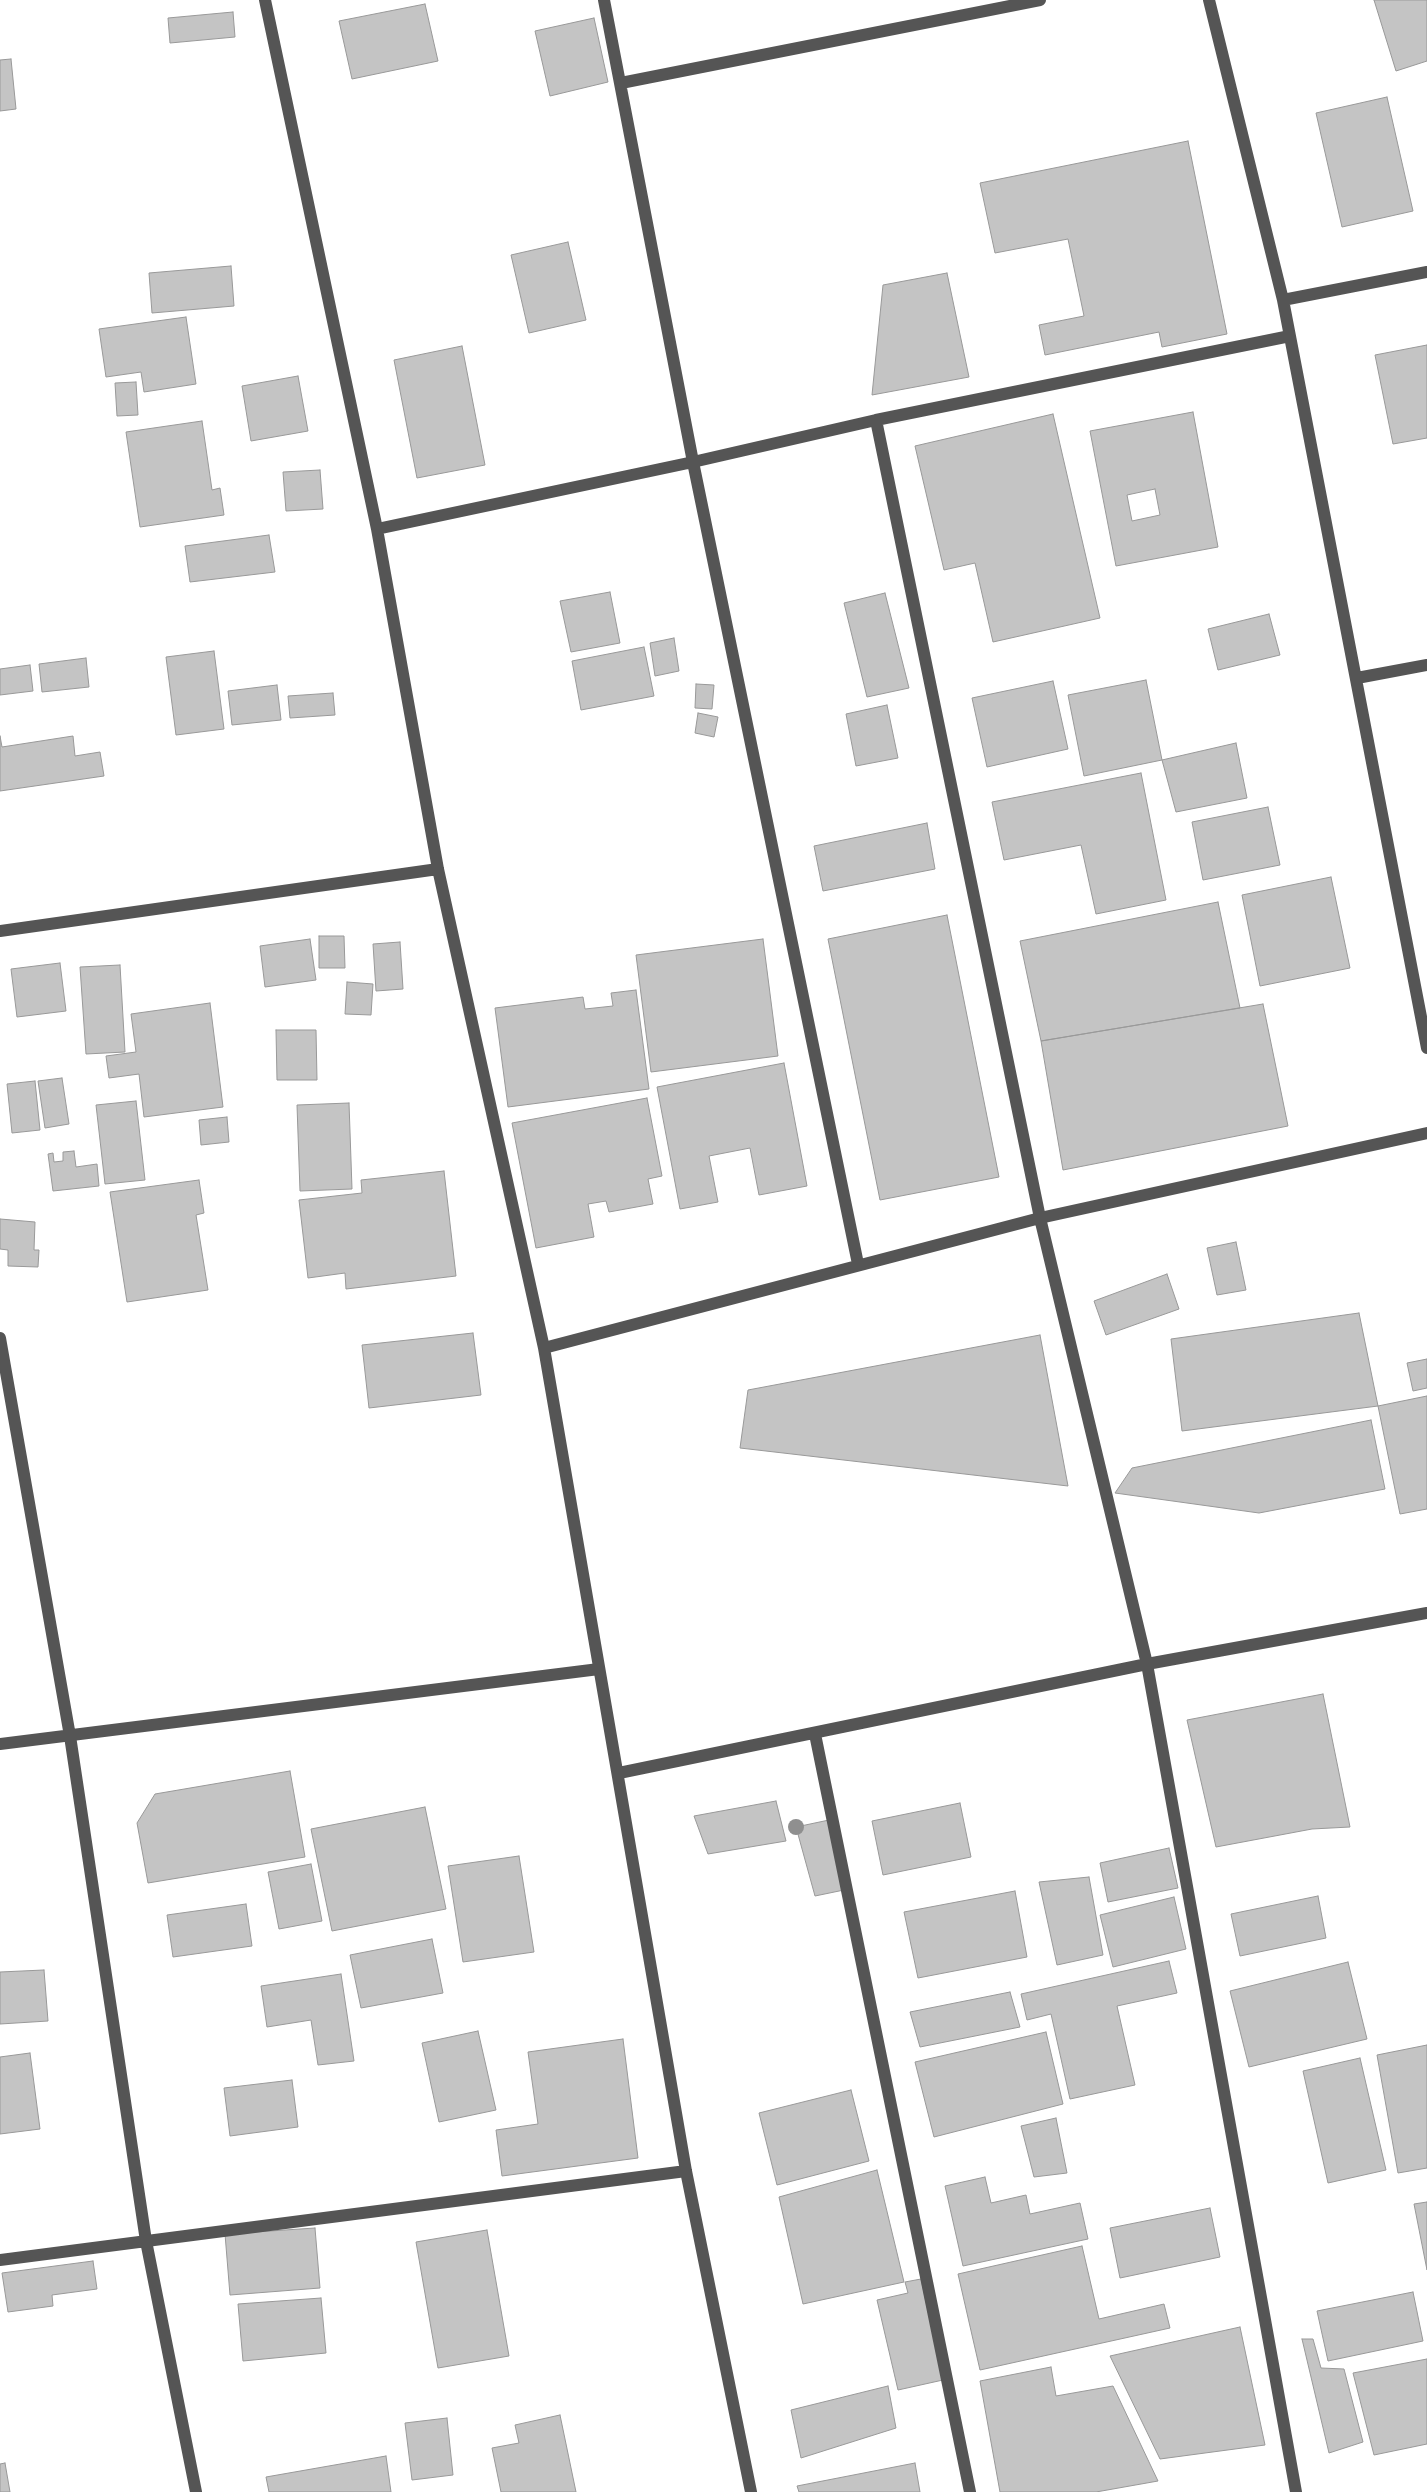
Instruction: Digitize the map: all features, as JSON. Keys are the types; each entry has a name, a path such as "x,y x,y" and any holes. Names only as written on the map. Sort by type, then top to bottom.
{"street":[{"path":"265,0 377,529 438,869 544,1348 686,2171 751,2492"},
{"path":"604,0 693,462 858,1264"},
{"path":"621,83 1040,0"},
{"path":"1209,0 1283,300 1427,1048"},
{"path":"1283,300 1427,272"},
{"path":"377,529 693,462 876,420 1290,336"},
{"path":"876,420 1040,1218 1147,1664 1296,2492"},
{"path":"1357,678 1427,665"},
{"path":"0,932 438,869"},
{"path":"544,1348 858,1264 1040,1218 1427,1134"},
{"path":"0,1338 70,1736 146,2241 196,2492"},
{"path":"619,1774 1147,1664 1427,1613"},
{"path":"0,1744 599,1669"},
{"path":"815,1734 970,2492"},
{"path":"0,2260 686,2171"}],"building":[{"path":"1374,0 1427,0 1427,61 1396,71"},
{"path":"425,4 438,61 352,79 339,21"},
{"path":"233,12 235,37 170,43 168,18"},
{"path":"594,18 608,82 550,96 535,31"},
{"path":"11,59 16,109 0,111 0,60"},
{"path":"1387,97 1413,211 1342,227 1316,113"},
{"path":"1188,141 1227,334 1162,347 1159,332 1045,355 1039,325 1084,316 1068,239 995,253 980,183"},
{"path":"568,242 586,320 529,333 511,255"},
{"path":"231,266 234,306 152,313 149,273"},
{"path":"947,273 969,377 872,395 883,285"},
{"path":"186,317 196,384 144,392 141,372 106,377 99,329"},
{"path":"1427,345 1427,438 1393,444 1375,355"},
{"path":"462,346 485,465 417,478 394,360"},
{"path":"298,376 308,431 251,441 242,386"},
{"path":"136,382 138,415 117,416 115,383"},
{"path":"1193,412 1218,547 1116,566 1090,431","holes":["1155,489 1160,515 1132,521 1127,495"]},
{"path":"1053,414 1100,618 993,642 975,563 944,570 915,446"},
{"path":"202,421 212,490 220,488 224,515 140,527 126,432"},
{"path":"320,470 323,509 286,511 283,472"},
{"path":"269,535 275,572 190,582 185,546"},
{"path":"610,592 620,643 571,652 560,601"},
{"path":"885,593 909,688 867,697 844,603"},
{"path":"1269,614 1280,655 1218,670 1208,629"},
{"path":"674,638 679,671 655,676 650,643"},
{"path":"644,647 654,696 581,710 572,661"},
{"path":"214,651 224,729 176,735 166,657"},
{"path":"86,658 89,687 42,692 39,664"},
{"path":"30,665 33,691 0,695 0,669"},
{"path":"1146,680 1162,760 1084,776 1068,695"},
{"path":"1053,681 1068,749 987,767 972,698"},
{"path":"696,684 714,685 712,709 695,708"},
{"path":"277,685 281,720 232,725 228,691"},
{"path":"333,693 335,715 290,718 288,696"},
{"path":"887,705 898,758 856,766 846,714"},
{"path":"698,713 718,717 714,737 695,733"},
{"path":"0,736 2,747 73,736 75,756 100,752 104,776 0,791"},
{"path":"1236,743 1247,798 1176,812 1162,760"},
{"path":"1141,773 1166,900 1096,914 1081,845 1004,860 992,802"},
{"path":"1268,807 1280,865 1203,880 1192,822"},
{"path":"927,823 935,869 823,891 814,846"},
{"path":"1331,877 1350,968 1260,986 1242,895"},
{"path":"1218,902 1240,1008 1041,1041 1020,941"},
{"path":"947,915 999,1177 880,1200 828,939"},
{"path":"319,936 344,936 345,968 319,968"},
{"path":"310,939 316,980 265,987 260,946"},
{"path":"763,939 778,1056 651,1072 636,955"},
{"path":"400,942 403,989 376,991 373,944"},
{"path":"60,963 66,1011 17,1017 11,969"},
{"path":"120,965 125,1052 86,1054 80,967"},
{"path":"347,982 373,984 371,1015 345,1014"},
{"path":"636,990 649,1089 508,1107 495,1008 583,997 585,1009 613,1006 611,993"},
{"path":"210,1003 223,1107 144,1117 139,1074 109,1078 106,1056 136,1052 131,1014"},
{"path":"1263,1004 1288,1126 1063,1170 1041,1041"},
{"path":"276,1030 316,1030 317,1080 277,1080"},
{"path":"784,1063 807,1186 759,1195 750,1148 709,1156 718,1202 680,1209 657,1087"},
{"path":"62,1078 69,1124 45,1128 38,1081"},
{"path":"35,1081 40,1130 12,1133 7,1084"},
{"path":"647,1098 662,1176 648,1179 653,1204 609,1212 606,1201 588,1204 594,1237 536,1248 512,1123"},
{"path":"136,1101 145,1180 105,1184 96,1105"},
{"path":"349,1103 352,1189 300,1191 297,1105"},
{"path":"227,1117 229,1142 201,1145 199,1120"},
{"path":"74,1151 76,1167 97,1164 99,1186 53,1191 48,1154 53,1153 54,1162 63,1161 63,1152"},
{"path":"444,1171 456,1276 346,1289 345,1273 308,1278 299,1200 362,1193 361,1180"},
{"path":"199,1180 204,1213 196,1215 208,1290 127,1302 110,1192"},
{"path":"0,1219 35,1222 34,1250 39,1250 38,1267 8,1266 8,1250 0,1249"},
{"path":"1236,1242 1246,1290 1217,1295 1207,1248"},
{"path":"1167,1274 1179,1309 1106,1335 1094,1301"},
{"path":"1359,1313 1378,1406 1182,1431 1171,1339"},
{"path":"473,1333 481,1395 369,1408 362,1345"},
{"path":"1040,1335 1068,1486 740,1448 748,1390"},
{"path":"1427,1359 1427,1388 1413,1391 1407,1363"},
{"path":"1427,1396 1427,1509 1400,1514 1378,1406"},
{"path":"1371,1420 1385,1489 1259,1513 1115,1493 1132,1468"},
{"path":"1323,1694 1350,1827 1312,1829 1216,1847 1187,1720"},
{"path":"290,1771 305,1857 148,1883 137,1823 155,1794"},
{"path":"776,1801 786,1841 708,1854 694,1816"},
{"path":"960,1803 971,1857 883,1875 872,1821"},
{"path":"425,1807 446,1909 332,1931 311,1829"},
{"path":"829,1820 844,1890 815,1896 796,1827"},
{"path":"1169,1848 1178,1888 1108,1902 1100,1863"},
{"path":"519,1856 534,1952 463,1962 448,1866"},
{"path":"311,1864 322,1921 279,1929 268,1872"},
{"path":"1089,1877 1103,1955 1057,1965 1039,1882"},
{"path":"1015,1891 1027,1957 918,1978 904,1912"},
{"path":"1318,1896 1326,1938 1240,1956 1231,1914"},
{"path":"1174,1897 1186,1949 1113,1967 1100,1915"},
{"path":"246,1904 252,1946 173,1957 167,1915"},
{"path":"432,1939 443,1993 361,2008 350,1955"},
{"path":"1169,1961 1177,1993 1117,2006 1135,2085 1070,2099 1051,2014 1027,2020 1021,1994"},
{"path":"1348,1962 1367,2039 1249,2067 1230,1991"},
{"path":"44,1970 48,2021 0,2024 0,1972"},
{"path":"341,1974 354,2061 318,2065 311,2020 267,2027 261,1986"},
{"path":"1010,1992 1020,2027 920,2047 910,2012"},
{"path":"478,2031 496,2110 439,2122 422,2043"},
{"path":"1046,2032 1063,2104 934,2137 915,2062"},
{"path":"623,2039 638,2158 502,2176 496,2130 538,2124 528,2052"},
{"path":"1427,2045 1427,2168 1398,2173 1377,2055"},
{"path":"30,2053 40,2129 0,2134 0,2057"},
{"path":"1360,2058 1386,2170 1328,2183 1303,2071"},
{"path":"292,2080 298,2127 230,2136 224,2088"},
{"path":"851,2090 869,2161 777,2185 759,2113"},
{"path":"1056,2118 1067,2173 1034,2177 1021,2126"},
{"path":"877,2170 904,2282 803,2304 779,2197"},
{"path":"985,2177 991,2203 1026,2195 1030,2214 1080,2203 1088,2239 963,2266 945,2186"},
{"path":"1427,2202 1427,2270 1414,2204"},
{"path":"1210,2208 1220,2257 1120,2278 1110,2228"},
{"path":"315,2228 320,2288 230,2295 225,2234"},
{"path":"487,2230 509,2356 438,2368 416,2242"},
{"path":"1082,2246 1099,2319 1164,2304 1170,2328 980,2370 958,2274"},
{"path":"93,2261 97,2289 52,2295 53,2306 8,2312 2,2273"},
{"path":"921,2279 943,2380 898,2390 877,2300 908,2293 905,2282"},
{"path":"1413,2292 1423,2341 1328,2361 1317,2311"},
{"path":"321,2298 326,2353 243,2361 238,2304"},
{"path":"1240,2327 1265,2445 1160,2459 1110,2356"},
{"path":"1302,2339 1313,2339 1321,2368 1344,2369 1363,2442 1329,2453"},
{"path":"1427,2359 1427,2444 1374,2455 1353,2373"},
{"path":"1051,2367 1056,2396 1113,2386 1158,2481 1096,2492 1000,2492 980,2381"},
{"path":"888,2386 896,2428 801,2458 791,2410"},
{"path":"560,2415 576,2492 501,2492 492,2448 519,2443 515,2425"},
{"path":"447,2418 453,2475 412,2480 405,2423"},
{"path":"386,2456 391,2492 269,2492 266,2477"},
{"path":"5,2463 10,2492 0,2492 0,2464"},
{"path":"915,2463 920,2492 799,2492 797,2486"}]}
